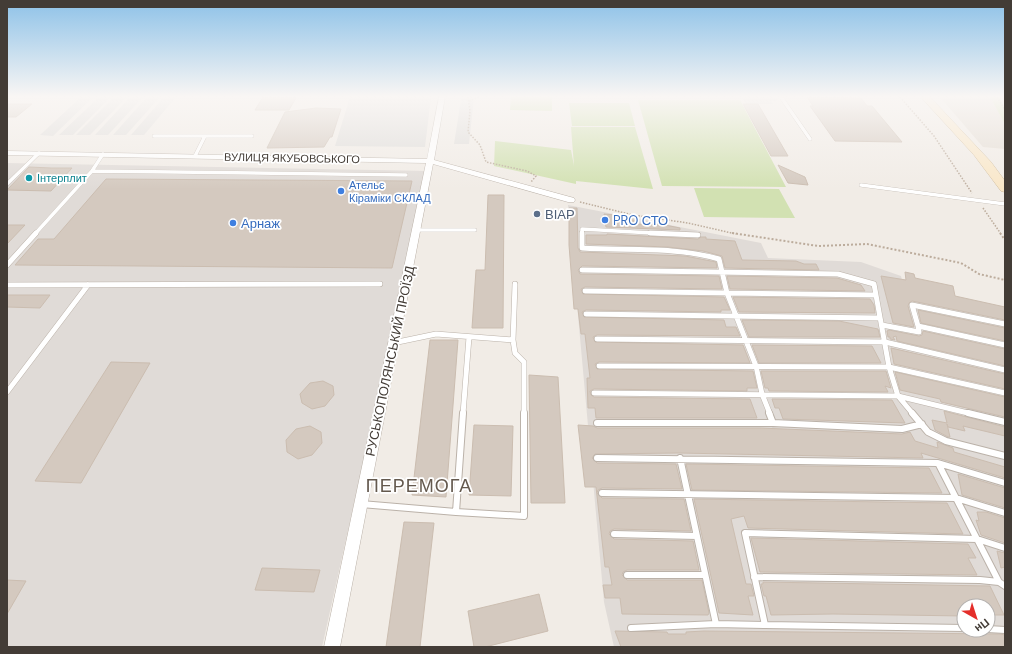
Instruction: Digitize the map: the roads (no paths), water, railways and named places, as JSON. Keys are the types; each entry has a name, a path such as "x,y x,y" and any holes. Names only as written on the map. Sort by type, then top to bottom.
{"main road":[{"path":"954,128 993,170 1005,189"}],"street":[{"name":"РУСЬКОПОЛЯНСЬКИЙ ПРОЇЗД","path":"332,647 417,230 436,128"},
{"name":"ВУЛИЦЯ ЯКУБОВСЬКОГО","path":"7,153 429,161 571,200"}],"lane":[{"path":"802,128 810,139"},
{"path":"154,136 252,136"},
{"path":"195,156 206,136"},
{"path":"7,184 39,153"},
{"path":"7,265 92,171 103,154"},
{"path":"92,171 406,175"},
{"path":"861,185 1005,204"},
{"path":"698,235 582,229 582,248 596,250 685,250 718,259 727,293 756,366 762,394 773,423"},
{"path":"417,230 475,230"},
{"path":"582,270 838,274 874,284 890,367 898,396 928,432 946,441 1005,456"},
{"path":"7,285 380,284"},
{"path":"360,504 524,516 524,362 515,353 513,340 515,284"},
{"path":"7,392 88,285"},
{"path":"585,291 876,295"},
{"path":"882,325 919,332 912,305 1005,324"},
{"path":"586,314 880,318"},
{"path":"918,326 1005,345"},
{"path":"393,343 436,334 513,340"},
{"path":"456,512 470,337"},
{"path":"597,339 885,342 1005,370"},
{"path":"599,366 890,367 1005,394"},
{"path":"594,393 898,396 1005,422"},
{"path":"597,422 773,423 902,428 922,424"},
{"path":"597,458 680,458 938,463 1005,482"},
{"path":"680,458 689,494 704,575 716,624"},
{"path":"938,463 1002,584"},
{"path":"602,493 956,498 1005,513"},
{"path":"765,625 745,533 977,539 1005,548"},
{"path":"614,534 697,536"},
{"path":"627,575 704,575"},
{"path":"754,576 980,580 1002,584"},
{"path":"631,628 716,624 956,628"}],"place":[{"name":"Інтерплит","path":"29,178"},
{"name":"Ательє Кіраміки СКЛАД","path":"341,191"},
{"name":"ВІАР","path":"537,214"},
{"name":"PRO СТО","path":"605,220"},
{"name":"Арнаж","path":"233,223"}],"district":[{"name":"ПЕРЕМОГА","path":"419,486"}]}
